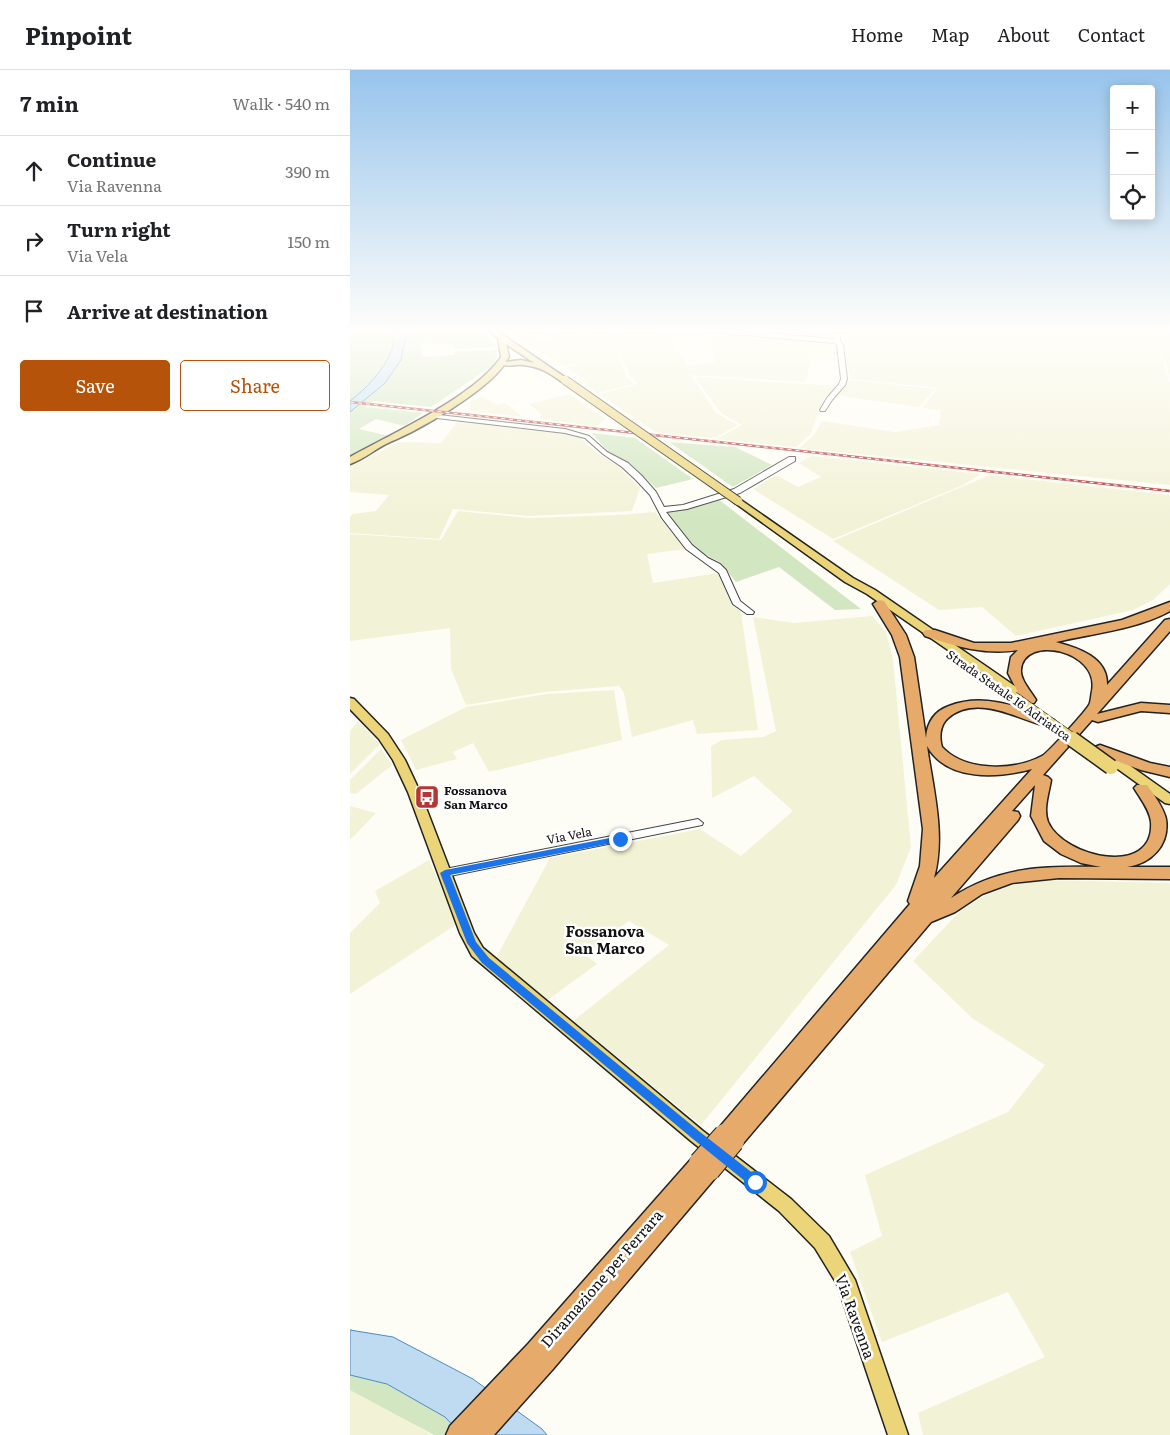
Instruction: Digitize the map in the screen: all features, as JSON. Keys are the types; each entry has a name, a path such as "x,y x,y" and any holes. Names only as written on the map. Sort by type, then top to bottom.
{"highway":[{"path":"878,604 899,635 907,657 931,830 932,840 928,872 918,917"},
{"path":"930,633 970,646 988,648 1014,647 1128,622 1151,615 1170,606"},
{"path":"918,917 1043,780 1170,622"},
{"path":"918,917 1049,759 1097,713 1170,633"},
{"path":"1021,695 1014,670 1015,661 1021,654 1041,646 1067,648 1086,657 1097,670 1100,687 1097,713"},
{"path":"1049,722 1001,707 972,705 952,709 941,715 935,722 933,740 936,750 954,762 988,771 1011,770 1049,759"},
{"path":"1097,713 1141,708 1170,709"},
{"path":"1100,750 1130,770 1170,772"},
{"path":"1043,780 1038,808 1040,820 1046,832 1063,849 1097,861 1116,862 1134,860 1148,853 1156,844 1160,830 1158,816 1142,788"},
{"path":"918,917 949,908 976,890 1010,877 1059,872 1170,873"},
{"name":"Diramazione per Ferrara","path":"477,1435 555,1340 918,917"},
{"name":"Diramazione per Ferrara","path":"459,1435 555,1340"}],"main road":[{"path":"391,439 462,393"},
{"path":"350,462 430,416 464,393"},
{"name":"Strada Statale 16 Adriatica","path":"583,393 849,580 878,604 1021,695 1049,722 1130,770 1170,800"},
{"name":"Strada Statale 16 Adriatica","path":"849,580 871,592 1100,750"},
{"name":"Via Ravenna","path":"350,702 378,730 393,749 414,792 472,943 486,961 696,1136 785,1205 822,1242 845,1280 898,1435"},
{"name":"Strada Statale 16 Adriatica","path":"1130,770 1142,788 1170,808"}],"street":[{"path":"823,410 829,398 834,393"},
{"path":"430,416 565,431 582,435 592,440 605,453 625,465 639,478 653,494 661,510 689,547 723,572 736,602 750,612"},
{"path":"661,510 684,507 737,491 792,459"},
{"name":"Via Vela","path":"445,873 698,823"}],"green space":[{"path":"350,393 452,393 431,407 373,401 365,407 423,413 404,426 376,419 359,429 389,436 379,444 350,458"},
{"path":"703,393 716,413 738,425 714,438 657,433 599,394"},
{"path":"706,393 830,393 824,398 810,435 796,447 717,439 742,425 721,413"},
{"path":"837,393 932,393 919,407 835,395"},
{"path":"934,393 1170,393 1170,485 799,448 814,435 822,421 895,432 939,425 941,410 922,408"},
{"path":"570,394 605,419 597,426 540,419 542,414 529,404"},
{"path":"482,397 498,405 505,403 523,417 471,411 470,401"},
{"path":"458,421 566,433 579,437 596,452 618,466 640,488 632,511 529,516 453,509 439,539 350,533 350,517 353,514 376,511 389,495 350,492 350,466 399,442 441,443"},
{"path":"592,433 635,438 693,479 656,488 630,463 610,454"},
{"path":"669,442 735,447 772,465 733,487"},
{"path":"811,456 981,474 963,485 833,539 753,489 776,475 798,487 821,477 799,463"},
{"path":"990,475 1170,495 1170,584 1153,600 1133,610 1016,636 982,607 939,610 833,541"},
{"path":"718,499 861,609 835,610 779,567 736,582 720,562 705,555 692,545 667,512 674,512"},
{"path":"458,511 529,518 655,512 686,549 647,554 653,583 718,573 733,604 741,612 758,730 697,734 693,720 632,737 624,693 619,686 544,692 466,705 451,669 450,628 350,641 350,534 441,540"},
{"path":"872,616 886,632 893,660 911,847 896,885 701,1125 573,1021 669,945 629,921 585,954 597,964 546,1001 496,958 550,858 700,829 741,856 793,811 754,776 712,798 711,746 722,740 763,737 776,731 753,617 794,623"},
{"path":"614,690 622,740 489,772 473,743 453,752 457,759 416,770 401,740 466,707 547,694"},
{"path":"358,721 380,744 350,774 350,731"},
{"path":"381,749 392,765 356,794 350,793 350,780"},
{"path":"350,806 376,813 350,840"},
{"path":"429,860 457,924 350,994 350,933 380,903 375,891"},
{"path":"1037,880 1170,883 1170,1435 923,1435 918,1413 1045,1357 1008,1292 882,1342 850,1252 882,1236 865,1175 1008,1112 1045,1065 972,1018 913,961 961,910 982,897 1005,887"},
{"path":"350,1329 419,1350 510,1411 530,1435 434,1435 350,1390"},
{"path":"350,1390 357,1391 432,1435 350,1435"}],"water":[{"path":"360,393 373,393 350,412 350,401"},
{"path":"350,1330 393,1337 473,1379 542,1429 547,1435 462,1435 445,1417 387,1384 350,1375"}],"railway":[{"path":"350,402 1170,491"}],"place":[{"name":"Fossanova San Marco","path":"427,797"}],"district":[{"name":"Fossanova San Marco","path":"605,938"}],"route":[{"path":"620,839 445,873 467,933 477,952 486,961 696,1136 755,1182"}]}
